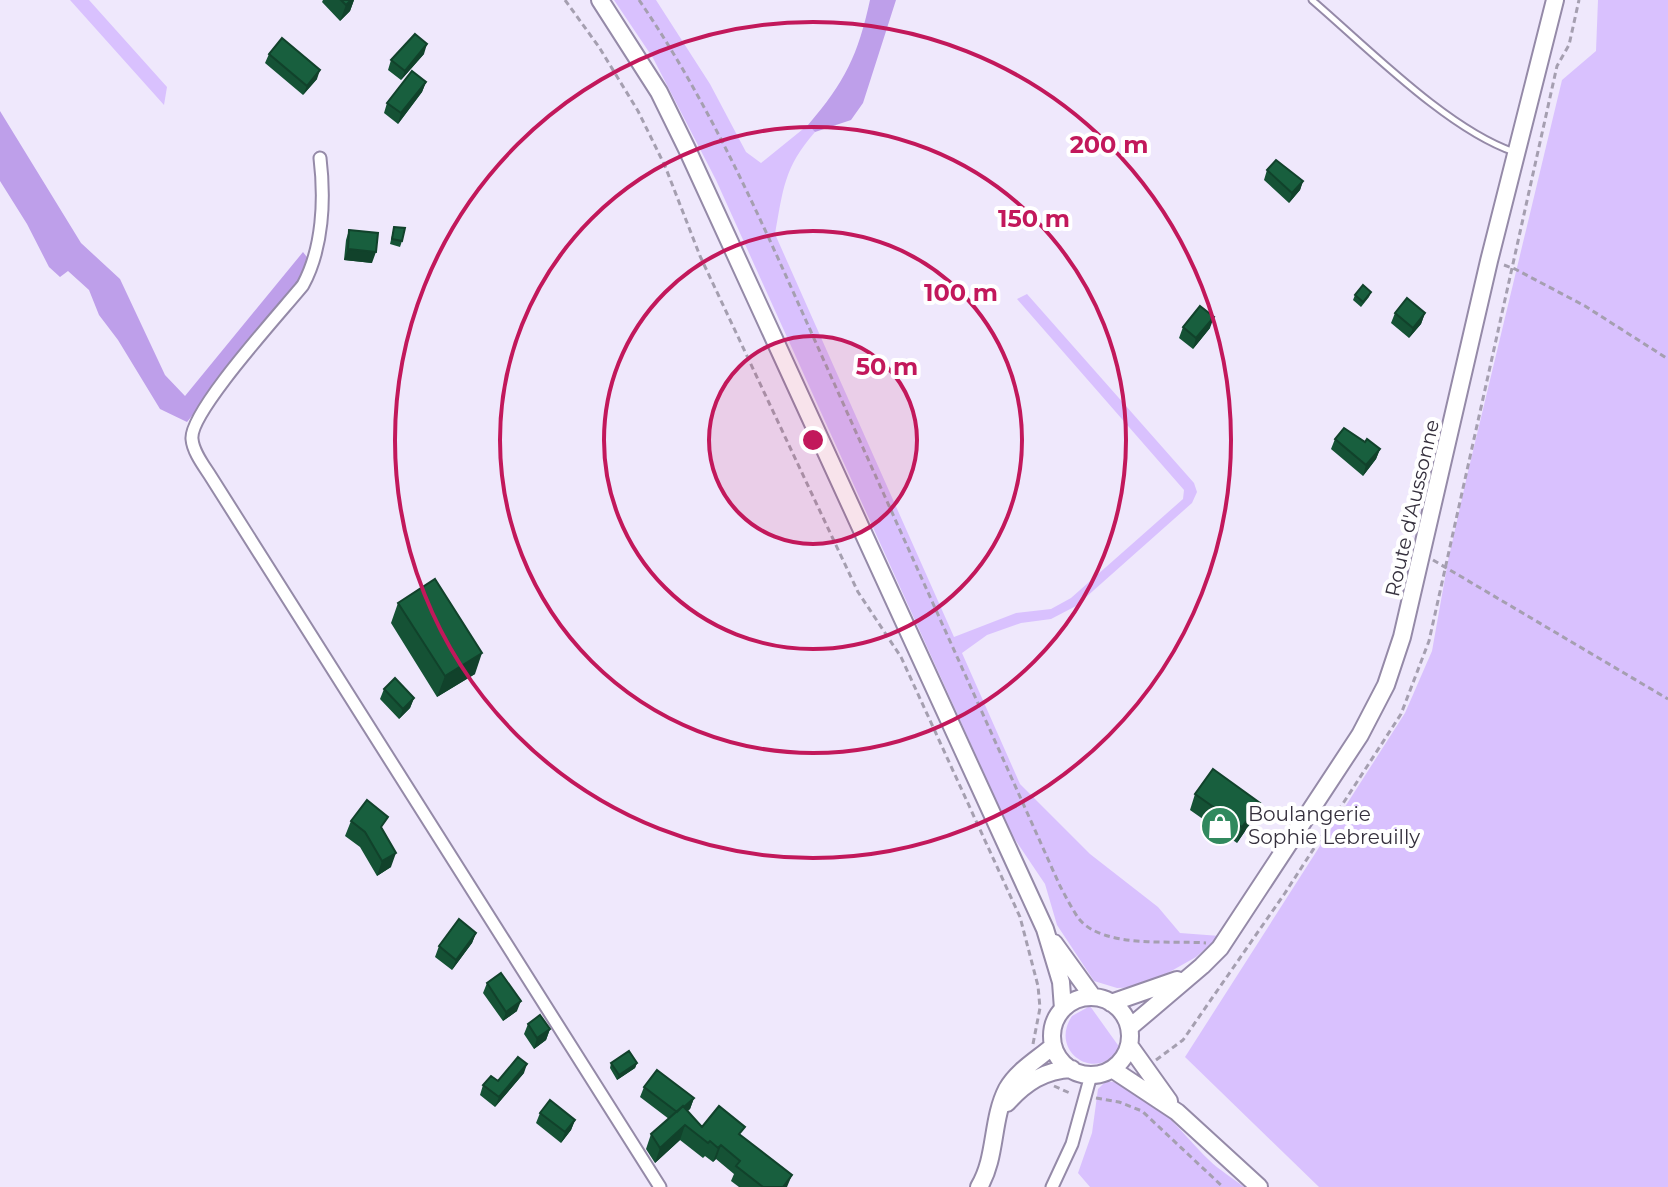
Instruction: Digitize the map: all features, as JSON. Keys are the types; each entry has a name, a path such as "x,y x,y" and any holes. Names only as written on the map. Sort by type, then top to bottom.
{"main road":[{"path":"600,0 659,92 687,149 1045,929 1061,982 1063,1009"},
{"name":"Route d'Aussonne","path":"1129,1028 1220,948 1360,735 1386,685 1402,637 1422,556 1489,261 1555,0"},
{"path":"1045,929 1093,997"},
{"name":"Route d'Aussonne","path":"1111,1003 1155,990 1193,973"},
{"path":"1093,997 1111,1003 1120,1009 1129,1028 1126,1054 1112,1069 1091,1075 1063,1063 1053,1046 1052,1032 1063,1009 1077,999 1093,997"},
{"path":"1129,1045 1177,1112"},
{"path":"979,1187 991,1158 1007,1090 1014,1079 1053,1046"},
{"path":"1000,1110 1036,1078 1072,1069"},
{"path":"1112,1069 1177,1112 1259,1187"}],"street":[{"path":"320,158 323,186 312,269 303,285 209,399 191,438 211,477 660,1187"},
{"path":"1052,1187 1072,1144 1091,1075"}],"lane":[{"path":"1312,0 1459,123 1491,144 1517,153"}],"path":[{"path":"565,0 599,47 638,111 665,166 700,256 858,592 901,657 1020,917 1038,986 1040,1008 1034,1049"},
{"path":"639,0 668,44 738,173 1060,886 1080,920 1102,934 1129,940 1210,943 1220,948"},
{"path":"1149,1065 1183,1040 1227,979 1401,714 1429,641 1557,66 1569,45 1579,0"},
{"path":"1489,261 1511,267 1585,306 1668,359"},
{"path":"1422,556 1444,565 1668,699"},
{"path":"1050,1078 1058,1089 1079,1096"},
{"path":"1095,1098 1119,1102 1142,1111 1223,1187"}],"shaded area":[{"path":"70,0 89,0 167,87 164,105"},
{"path":"614,0 656,0 710,84 746,152 761,163 808,125 815,132 791,168 775,234 954,637 1016,613 1051,609 1071,598 1183,499 1184,490 1017,299 1027,294 1194,483 1197,492 1192,503 1076,606 1051,619 1021,623 987,635 962,653 1020,784 1090,854 1158,907 1180,933 1220,936 1196,957 1143,987 1117,988 1094,981 1057,925 1045,884 1012,835 716,180 653,58"},
{"path":"870,0 896,0 863,103 851,120 815,132 808,125 832,95 848,67"},
{"path":"1598,0 1668,0 1668,1187 1319,1187 1185,1057 1405,713 1432,651 1467,476 1562,80 1596,51"},
{"path":"0,111 81,243 120,279 165,375 185,396 303,252 310,261 303,278 187,422 160,409 99,315 89,290 68,271 60,277 49,267 0,181"},
{"path":"1090,1006 1120,1048 1099,1063 1078,1059 1066,1041 1066,1029 1072,1016"},
{"path":"1106,1081 1121,1084 1149,1100 1213,1164 1244,1187 1090,1187 1078,1173 1092,1133 1098,1089"}],"building":[{"path":"415,34 427,44 405,71 391,60"},
{"path":"282,38 320,70 307,86 269,54"},
{"path":"412,71 426,82 401,113 387,103"},
{"path":"1276,160 1303,181 1292,193 1267,170"},
{"path":"394,227 405,228 402,241 392,239"},
{"path":"349,230 378,233 376,252 348,249"},
{"path":"1363,285 1371,292 1363,302 1355,295"},
{"path":"1407,298 1425,313 1413,328 1395,313"},
{"path":"1200,306 1214,317 1196,338 1183,327"},
{"path":"1344,428 1380,449 1366,465 1335,439"},
{"path":"435,579 482,653 445,676 398,603"},
{"path":"395,678 414,698 403,709 384,689"},
{"path":"1213,769 1260,803 1242,827 1195,794"},
{"path":"367,800 388,817 381,827 396,853 382,861 365,832 351,821"},
{"path":"459,919 476,933 456,960 439,946"},
{"path":"501,973 521,1001 506,1012 487,983"},
{"path":"540,1015 550,1029 537,1038 528,1024"},
{"path":"629,1051 637,1063 619,1075 611,1063"},
{"path":"518,1057 527,1064 499,1097 483,1085 491,1076 498,1081"},
{"path":"657,1070 694,1098 677,1112 644,1087"},
{"path":"550,1100 575,1120 565,1132 540,1113"},
{"path":"683,1106 702,1127 719,1106 745,1127 739,1134 792,1175 783,1187 763,1187 736,1166 740,1161 721,1145 718,1148 710,1141 708,1143 685,1125 660,1148 651,1134"}],"place":[{"name":"Boulangerie Sophie Lebreuilly","path":"1220,826"}]}
